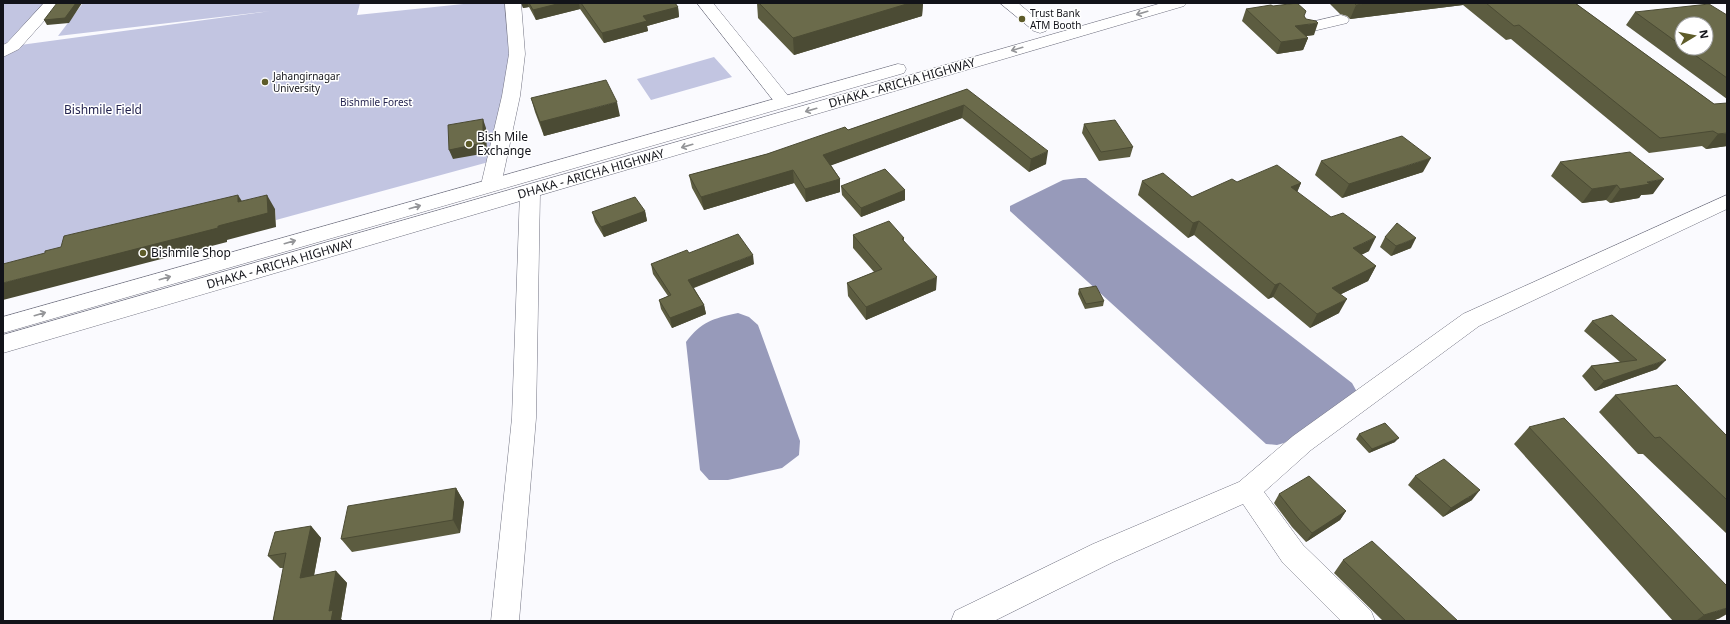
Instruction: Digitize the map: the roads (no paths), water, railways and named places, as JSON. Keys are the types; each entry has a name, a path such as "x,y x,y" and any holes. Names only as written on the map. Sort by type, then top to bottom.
{"main road":[{"path":"3,52 13,46 52,3"},
{"path":"491,185 511,96 516,54 513,3"},
{"path":"705,3 783,101"},
{"path":"1008,3 1040,28"},
{"name":"DHAKA - ARICHA HIGHWAY","path":"3,325 1130,3"},
{"name":"DHAKA - ARICHA HIGHWAY","path":"3,344 1179,3"},
{"path":"1308,27 1341,20"},
{"path":"504,621 524,418 530,192"},
{"path":"965,621 1103,553 1248,490 1302,443 1471,320 1727,201"},
{"path":"1248,490 1293,554 1361,621"}],"place":[{"name":"Trust Bank ATM Booth","path":"1022,19"},
{"name":"Jahangirnagar University","path":"265,82"},
{"name":"Bish Mile Exchange","path":"469,144"},
{"name":"Bishmile Shop","path":"143,253"}],"park label":[{"name":"Bishmile Forest","path":"376,102"},
{"name":"Bishmile Field","path":"103,110"}]}
